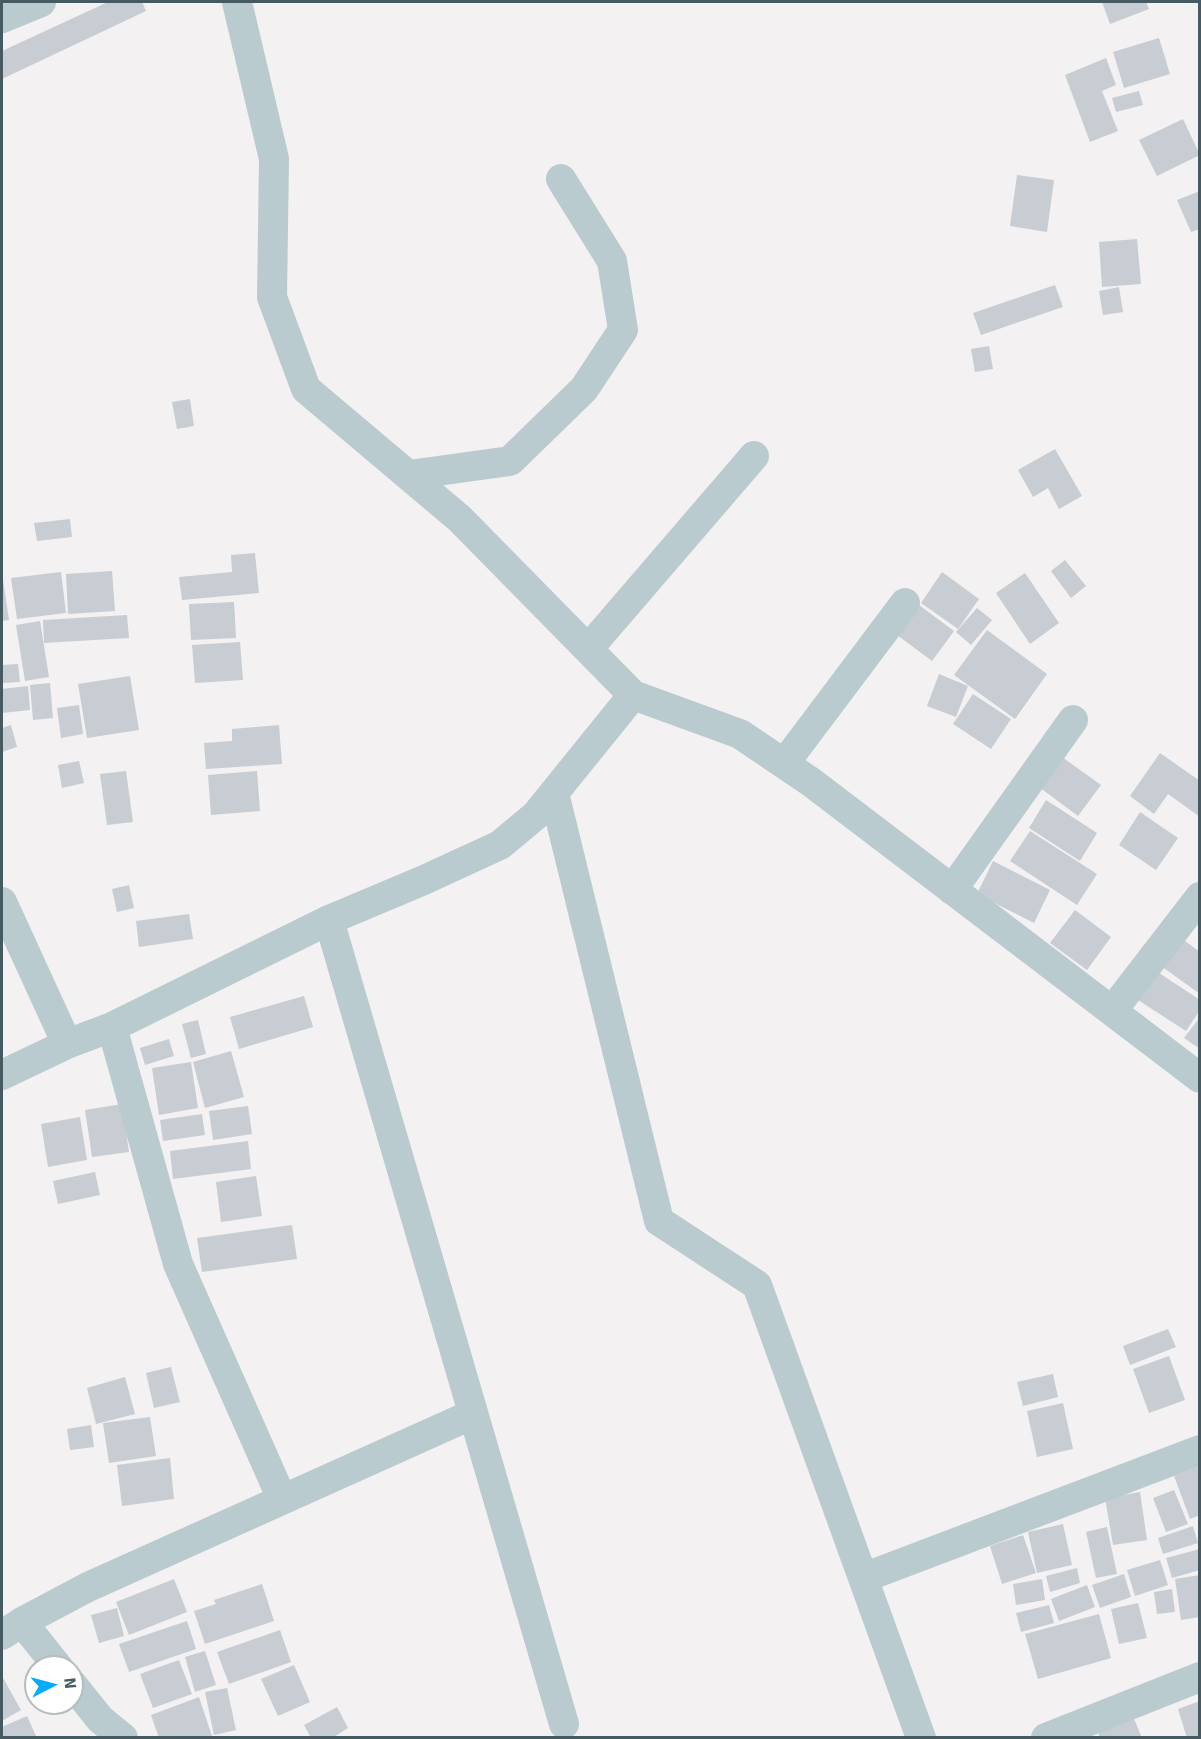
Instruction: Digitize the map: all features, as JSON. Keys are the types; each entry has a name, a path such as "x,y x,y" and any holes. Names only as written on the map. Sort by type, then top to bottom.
{"street":[{"path":"2,18 41,2"},
{"path":"237,2 274,159 272,297 306,389 460,519 633,696 741,734 811,782 1200,1078"},
{"path":"409,475 510,461 584,389 624,330 612,261 561,179"},
{"path":"588,649 754,456"},
{"path":"784,764 905,603"},
{"path":"2,1075 67,1044 112,1027 329,920 500,845 536,815 633,696"},
{"path":"952,890 1073,720"},
{"path":"554,793 659,1221 757,1285 921,1737"},
{"path":"1112,1011 1200,897"},
{"path":"2,902 67,1044"},
{"path":"329,920 564,1724"},
{"path":"112,1027 178,1264 282,1499"},
{"path":"44,1655 12,1628 88,1587 473,1414"},
{"path":"863,1578 1200,1450"},
{"path":"1046,1737 1200,1677"},
{"path":"84,1699 100,1719 123,1737"}],"building":[{"path":"108,2 142,2 146,11 2,79 2,51"},
{"path":"1102,2 1146,2 1149,9 1110,24"},
{"path":"1159,38 1170,74 1124,88 1113,52"},
{"path":"1106,58 1116,85 1102,91 1118,131 1090,142 1065,75"},
{"path":"1139,91 1143,105 1116,112 1112,98"},
{"path":"1183,119 1200,155 1157,176 1139,140"},
{"path":"1017,175 1054,180 1047,232 1010,226"},
{"path":"1200,191 1200,229 1191,232 1177,200"},
{"path":"1137,239 1141,284 1102,287 1099,242"},
{"path":"1055,285 1063,307 981,335 973,313"},
{"path":"1119,287 1123,312 1103,315 1099,291"},
{"path":"989,346 993,369 975,372 971,349"},
{"path":"190,399 194,426 177,429 172,402"},
{"path":"1055,449 1082,496 1059,509 1048,488 1033,497 1018,470"},
{"path":"70,519 72,537 37,541 34,523"},
{"path":"255,553 259,593 182,600 179,577 232,572 231,555"},
{"path":"1065,560 1086,586 1071,598 1051,571"},
{"path":"112,571 115,611 68,614 66,574"},
{"path":"61,572 66,613 17,619 11,578"},
{"path":"942,572 979,599 958,629 921,603"},
{"path":"1025,573 1059,623 1030,644 996,593"},
{"path":"2,579 9,620 2,621"},
{"path":"234,602 236,638 191,640 189,604"},
{"path":"919,605 954,631 932,661 897,635"},
{"path":"977,608 992,620 971,645 956,632"},
{"path":"127,615 129,638 44,643 43,620"},
{"path":"40,621 49,677 25,681 16,625"},
{"path":"987,630 1047,674 1015,719 954,675"},
{"path":"240,642 243,680 195,683 192,645"},
{"path":"18,664 20,682 2,683 2,665"},
{"path":"939,674 968,686 956,717 927,706"},
{"path":"130,676 139,730 87,738 78,684"},
{"path":"50,683 53,718 33,720 30,685"},
{"path":"28,686 30,710 2,713 2,689"},
{"path":"973,694 1011,719 991,749 953,724"},
{"path":"79,705 83,734 61,738 57,708"},
{"path":"11,725 17,747 2,752 2,728"},
{"path":"279,725 282,764 206,769 204,743 232,741 232,729"},
{"path":"1160,753 1200,781 1200,817 1168,794 1154,814 1130,796"},
{"path":"1062,757 1101,785 1078,816 1039,787"},
{"path":"79,761 84,783 62,788 58,765"},
{"path":"126,771 133,822 107,825 100,774"},
{"path":"257,771 260,811 211,815 208,775"},
{"path":"1046,800 1097,833 1080,861 1029,828"},
{"path":"1140,812 1178,838 1156,870 1119,845"},
{"path":"1030,831 1097,874 1077,905 1010,861"},
{"path":"993,861 1050,890 1034,923 977,894"},
{"path":"129,885 134,908 117,912 112,889"},
{"path":"1075,910 1111,937 1087,970 1050,943"},
{"path":"189,914 193,939 139,947 136,921"},
{"path":"1181,938 1200,952 1200,994 1161,966"},
{"path":"1156,971 1200,1000 1200,1010 1186,1031 1138,1000"},
{"path":"304,996 313,1027 239,1049 230,1017"},
{"path":"1200,1017 1200,1049 1184,1038"},
{"path":"198,1020 206,1054 191,1058 182,1024"},
{"path":"169,1039 174,1056 145,1065 140,1048"},
{"path":"231,1051 244,1097 205,1108 193,1062"},
{"path":"191,1062 198,1108 159,1115 152,1068"},
{"path":"122,1104 129,1152 92,1157 85,1110"},
{"path":"248,1106 252,1134 213,1140 209,1111"},
{"path":"202,1114 205,1135 163,1141 160,1120"},
{"path":"80,1117 87,1160 48,1167 41,1124"},
{"path":"248,1141 251,1169 173,1179 170,1151"},
{"path":"95,1172 100,1195 58,1204 53,1181"},
{"path":"256,1176 262,1216 221,1222 216,1182"},
{"path":"292,1225 297,1259 202,1272 197,1238"},
{"path":"1168,1329 1176,1347 1130,1365 1123,1346"},
{"path":"1169,1356 1185,1400 1149,1413 1133,1369"},
{"path":"171,1367 180,1402 154,1408 146,1373"},
{"path":"1053,1374 1058,1397 1023,1406 1017,1382"},
{"path":"125,1377 135,1414 96,1424 87,1388"},
{"path":"1063,1403 1073,1449 1037,1457 1027,1411"},
{"path":"150,1417 156,1456 109,1463 103,1423"},
{"path":"91,1425 94,1447 70,1450 67,1429"},
{"path":"170,1458 174,1499 122,1506 117,1465"},
{"path":"1200,1466 1200,1515 1190,1519 1174,1476"},
{"path":"1174,1490 1188,1524 1166,1532 1153,1498"},
{"path":"1140,1492 1147,1540 1113,1545 1105,1498"},
{"path":"1063,1524 1072,1565 1037,1573 1028,1532"},
{"path":"1193,1526 1198,1543 1163,1554 1158,1538"},
{"path":"1107,1527 1117,1574 1096,1578 1086,1532"},
{"path":"1023,1535 1036,1573 1002,1584 990,1546"},
{"path":"1200,1549 1200,1570 1172,1578 1166,1558"},
{"path":"1160,1560 1168,1585 1135,1596 1127,1570"},
{"path":"1077,1568 1080,1583 1050,1592 1046,1576"},
{"path":"1124,1574 1131,1597 1100,1608 1092,1585"},
{"path":"1200,1575 1200,1617 1181,1620 1175,1579"},
{"path":"174,1579 187,1612 129,1635 116,1602"},
{"path":"1042,1579 1045,1600 1016,1605 1013,1584"},
{"path":"262,1584 274,1621 205,1644 194,1611 216,1604 214,1600"},
{"path":"1087,1585 1095,1607 1059,1621 1051,1599"},
{"path":"1172,1589 1175,1612 1157,1614 1154,1592"},
{"path":"1138,1603 1147,1638 1119,1644 1111,1609"},
{"path":"1049,1605 1054,1623 1021,1632 1016,1613"},
{"path":"117,1608 124,1636 99,1643 91,1615"},
{"path":"1099,1614 1111,1658 1038,1679 1025,1634"},
{"path":"187,1621 196,1649 129,1672 119,1644"},
{"path":"280,1630 291,1662 229,1684 217,1652"},
{"path":"205,1651 216,1685 195,1692 185,1657"},
{"path":"179,1660 192,1694 153,1708 140,1674"},
{"path":"294,1665 310,1702 278,1716 261,1679"},
{"path":"2,1676 21,1710 2,1721"},
{"path":"227,1688 236,1730 214,1735 205,1692"},
{"path":"199,1697 212,1736 208,1738 159,1738 151,1715"},
{"path":"1200,1701 1200,1738 1187,1738 1178,1709"},
{"path":"337,1707 348,1728 332,1738 311,1738 304,1725"},
{"path":"1132,1714 1142,1738 1100,1738 1097,1729"},
{"path":"27,1716 37,1738 2,1738 2,1727"}]}
